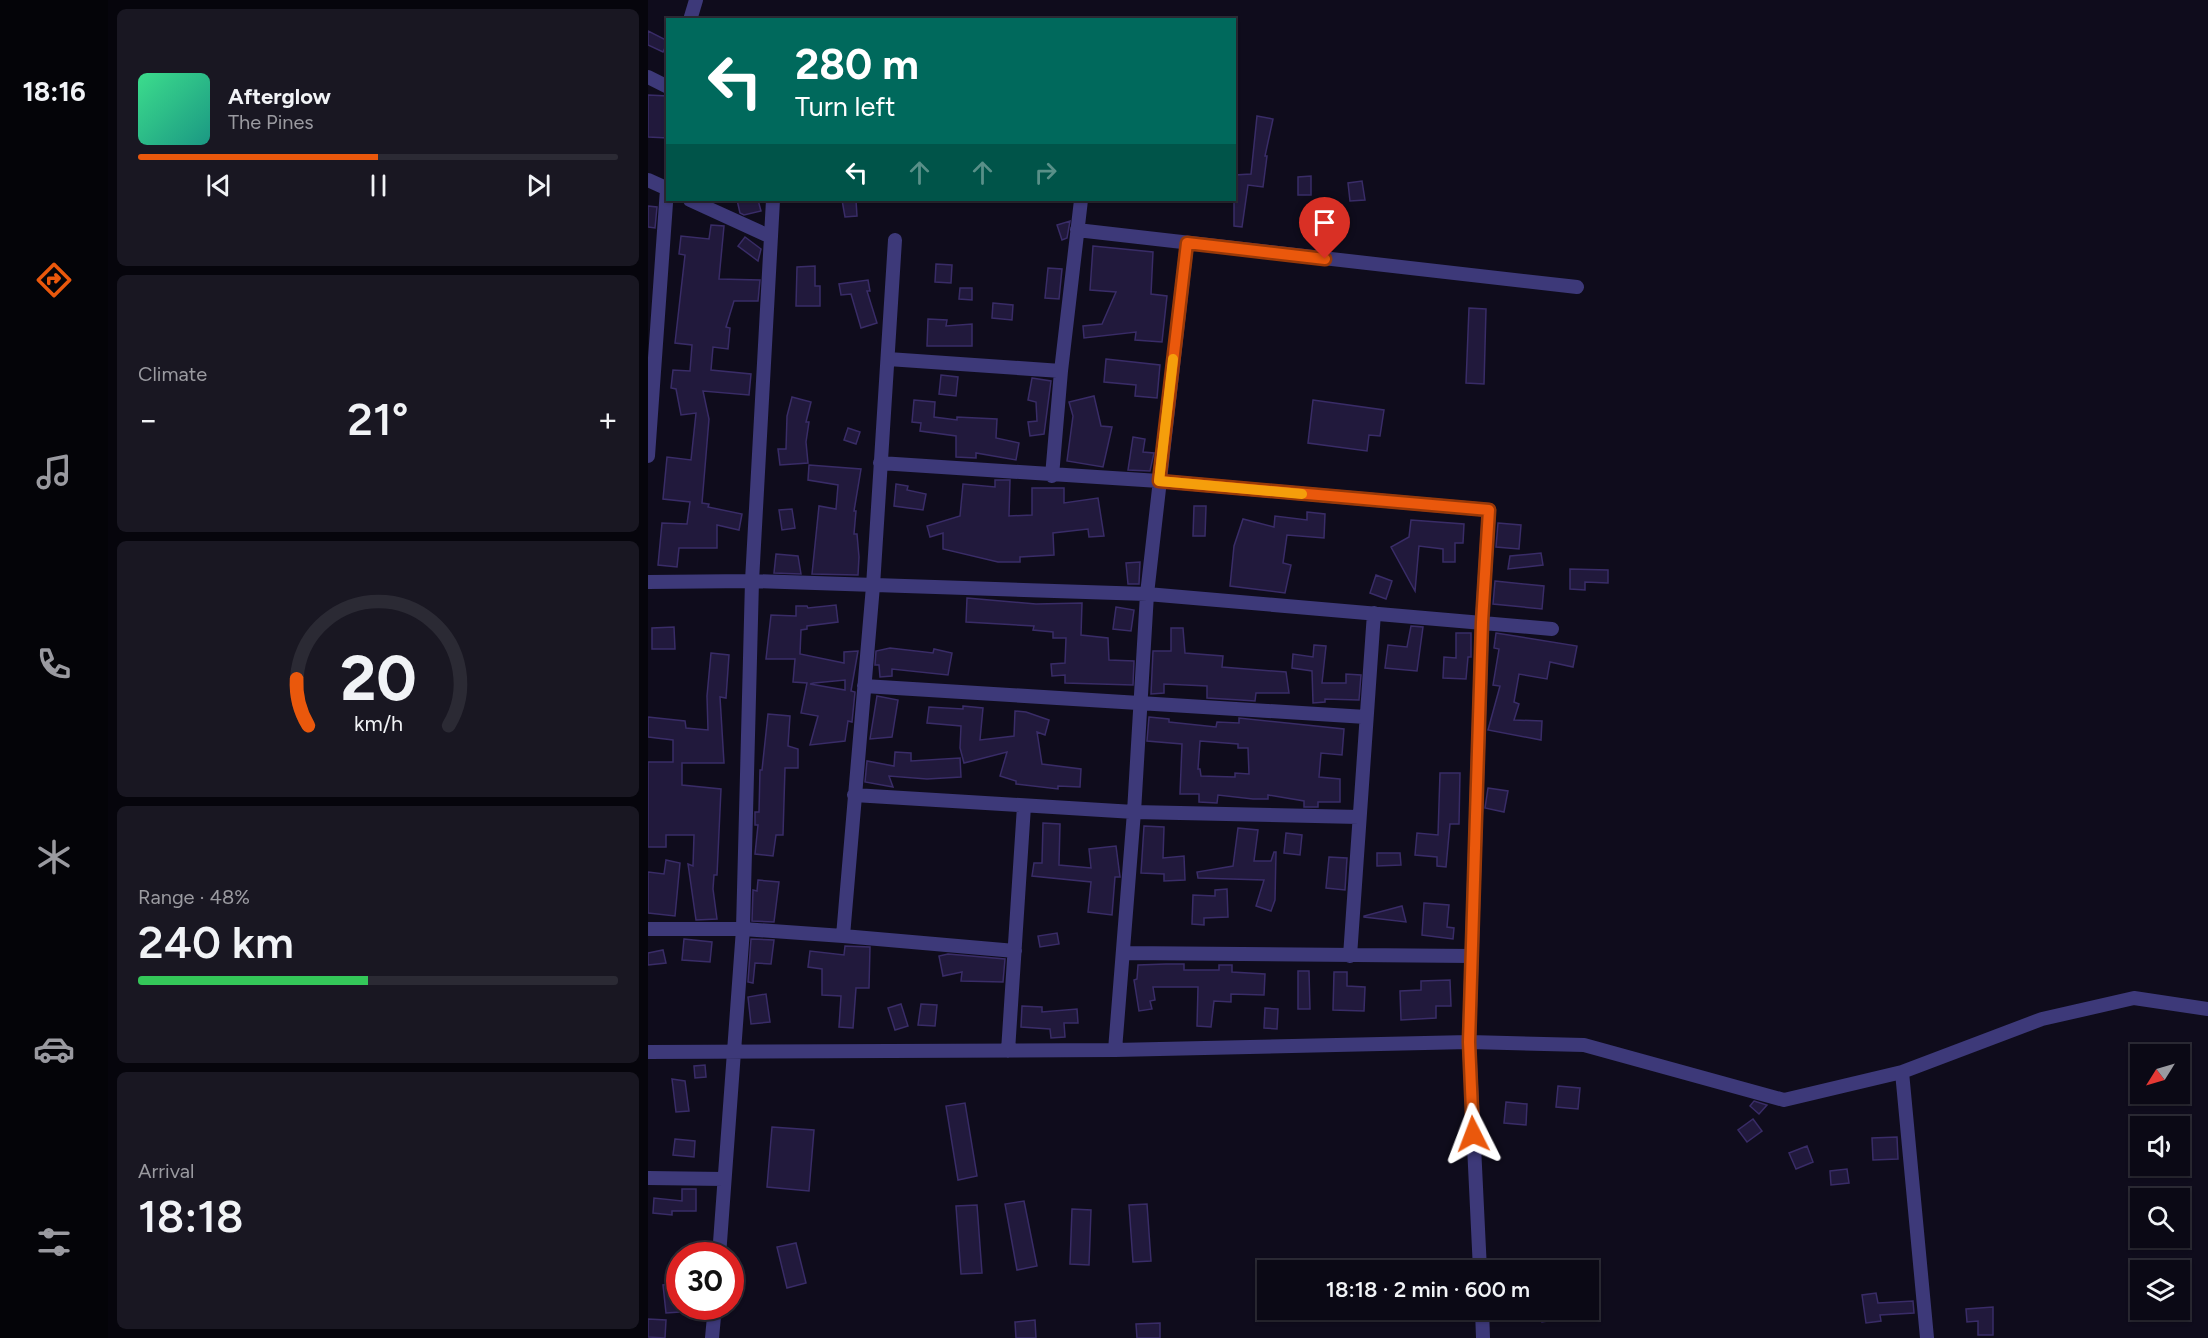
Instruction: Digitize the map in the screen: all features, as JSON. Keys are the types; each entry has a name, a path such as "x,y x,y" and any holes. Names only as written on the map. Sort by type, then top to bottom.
{"street":[{"path":"691,18 696,0"},
{"path":"648,77 666,86"},
{"path":"648,180 666,189"},
{"path":"648,456 666,201"},
{"path":"692,201 771,237"},
{"path":"719,1242 743,929 752,581 773,201"},
{"path":"1052,476 1061,371 1081,201"},
{"path":"1077,230 1577,288"},
{"path":"843,936 873,586 895,240"},
{"path":"1115,1050 1148,594 1187,243"},
{"path":"888,359 1061,371"},
{"path":"880,464 1159,481 1489,510 1482,622 1469,1042 1480,1260"},
{"path":"648,582 752,581 1148,594 1552,628"},
{"path":"1350,956 1374,613"},
{"path":"864,686 1366,717"},
{"path":"854,795 1134,812 1359,817"},
{"path":"1008,1051 1024,806"},
{"path":"648,929 743,929 1015,951"},
{"path":"1123,953 1471,956"},
{"path":"648,1052 1115,1050 1469,1042 1584,1045 1784,1100 1902,1072 2042,1019 2134,998 2208,1009"},
{"path":"1902,1072 1927,1338"},
{"path":"648,1178 724,1179"},
{"path":"712,1338 714,1320"},
{"path":"1482,1320 1483,1338"}],"building":[{"path":"648,31 666,40 663,52 648,45"},
{"path":"648,95 666,96 666,138 648,137"},
{"path":"1257,116 1273,119 1265,156 1267,156 1263,187 1248,185 1242,227 1234,226 1236,175 1251,174"},
{"path":"1311,176 1311,195 1298,195 1298,177"},
{"path":"1362,181 1365,200 1350,201 1348,183"},
{"path":"737,201 758,201 761,211 744,215 740,213"},
{"path":"842,201 856,201 857,216 845,217"},
{"path":"648,206 657,207 655,228 648,227"},
{"path":"1070,221 1067,238 1062,240 1057,225"},
{"path":"711,225 724,226 719,279 760,280 758,301 734,301 726,327 730,328 728,349 713,347 711,370 751,374 749,395 703,391 709,419 702,503 709,504 708,507 742,514 739,530 717,525 717,548 679,548 677,567 658,565 662,523 687,524 690,502 663,499 667,457 691,460 696,413 681,415 676,389 671,388 673,370 690,371 692,345 675,343 685,255 679,254 681,236 709,239"},
{"path":"745,237 761,249 758,261 738,246"},
{"path":"1093,246 1153,252 1151,294 1167,296 1162,342 1135,340 1136,332 1084,338 1083,326 1102,324 1116,292 1090,290"},
{"path":"936,264 952,265 951,283 935,282"},
{"path":"815,266 815,286 820,286 820,306 796,306 797,267"},
{"path":"1048,268 1062,269 1059,299 1045,298"},
{"path":"868,280 870,291 867,291 877,323 861,328 851,294 841,295 839,284"},
{"path":"960,288 972,288 972,300 959,299"},
{"path":"993,303 1013,305 1012,320 992,318"},
{"path":"1469,308 1486,309 1484,384 1466,383"},
{"path":"928,319 947,320 946,326 972,324 972,346 927,346"},
{"path":"1106,359 1160,365 1157,398 1135,396 1136,385 1104,382"},
{"path":"941,375 958,377 956,396 939,394"},
{"path":"1032,378 1051,381 1044,434 1030,436 1028,422 1037,421 1036,402 1028,400"},
{"path":"1094,396 1101,426 1112,427 1103,467 1067,461 1073,416 1069,402"},
{"path":"792,397 811,402 806,422 809,422 806,442 808,463 780,465 778,449 786,449 787,416"},
{"path":"914,400 935,402 934,417 957,420 957,417 997,419 996,438 1019,443 1016,460 976,453 976,458 956,457 956,436 920,431 921,423 912,422"},
{"path":"1313,400 1384,410 1380,436 1369,435 1367,451 1308,443"},
{"path":"848,428 860,432 856,444 844,440"},
{"path":"1133,437 1145,439 1143,452 1154,453 1150,471 1128,470"},
{"path":"809,465 861,469 854,511 856,511 854,534 857,534 859,557 858,575 812,574 819,506 836,509 838,485 808,480"},
{"path":"995,480 1010,480 1009,516 1032,515 1032,488 1064,488 1064,503 1098,498 1104,536 1089,537 1088,529 1053,533 1054,555 1020,557 1020,562 998,562 943,549 943,533 930,537 927,526 960,516 963,484 995,487"},
{"path":"896,484 908,486 907,490 926,494 923,510 894,506"},
{"path":"1194,506 1206,506 1205,536 1193,536"},
{"path":"792,509 795,528 782,530 779,510"},
{"path":"1307,512 1325,514 1324,538 1287,535 1283,563 1291,565 1285,593 1230,586 1234,546 1243,519 1274,527 1275,516 1307,520"},
{"path":"1411,520 1464,524 1463,543 1455,543 1455,562 1443,562 1443,549 1419,546 1415,591 1391,547 1409,537"},
{"path":"1498,523 1521,525 1519,549 1496,547"},
{"path":"1541,553 1543,565 1508,569 1510,556"},
{"path":"776,554 798,556 801,574 774,573"},
{"path":"1140,562 1139,584 1128,584 1126,563"},
{"path":"1570,569 1608,570 1608,583 1585,582 1585,590 1570,589"},
{"path":"1376,575 1392,581 1386,599 1370,593"},
{"path":"1495,581 1544,586 1542,609 1493,604"},
{"path":"967,598 1036,604 1082,603 1081,635 1108,638 1109,660 1134,661 1133,685 1065,683 1065,675 1052,676 1051,664 1065,663 1066,638 1053,638 1053,632 1033,630 1034,626 966,622"},
{"path":"836,605 838,622 807,626 807,629 801,630 800,654 844,663 844,652 858,651 851,691 855,692 852,722 848,721 845,741 810,745 818,716 801,713 807,683 793,682 795,659 766,659 771,615 796,616 796,606 807,606 808,608","holes":["845,680 845,690 810,684"]},
{"path":"1116,607 1134,610 1131,631 1113,629"},
{"path":"1411,626 1423,627 1417,671 1385,668 1388,645 1407,647"},
{"path":"674,627 675,649 652,649 652,628"},
{"path":"1171,628 1183,628 1185,653 1223,656 1222,667 1286,672 1289,693 1256,693 1255,701 1207,698 1207,686 1164,684 1164,693 1151,694 1153,651 1171,651"},
{"path":"1456,633 1471,633 1471,657 1468,657 1466,679 1443,678 1444,657 1456,658"},
{"path":"1496,633 1577,646 1573,667 1550,662 1547,679 1519,674 1514,702 1519,704 1514,720 1542,721 1541,740 1488,730 1500,686 1493,685 1499,649 1494,648"},
{"path":"1314,645 1326,646 1322,683 1346,683 1346,674 1361,675 1359,700 1325,699 1325,702 1313,703 1312,671 1292,668 1293,654 1313,657"},
{"path":"890,648 933,653 934,649 952,653 948,675 892,669 892,676 880,677 879,665 875,665 876,651"},
{"path":"711,653 729,655 726,698 720,697 724,763 682,763 682,785 721,789 717,875 714,875 713,889 717,919 696,920 688,864 693,866 694,835 666,835 666,847 648,847 648,762 673,762 673,740 648,737 648,717 685,721 686,728 708,730 707,696"},
{"path":"877,696 898,700 892,737 870,739"},
{"path":"963,706 983,708 980,740 1014,736 1015,711 1026,712 1049,720 1045,735 1037,732 1042,764 1081,769 1080,787 1058,786 1058,789 1016,784 1016,781 1000,776 1007,752 964,763 960,748 961,726 927,723 929,707 963,709"},
{"path":"768,714 790,716 788,746 798,749 798,768 785,768 783,835 776,835 773,856 755,854 758,825 755,825 755,812 759,812 760,770 762,770"},
{"path":"1149,717 1169,719 1169,722 1216,727 1217,722 1239,723 1239,718 1344,729 1342,755 1321,753 1319,777 1340,779 1340,802 1318,802 1318,807 1304,807 1304,801 1268,795 1268,799 1253,799 1218,795 1217,803 1199,802 1199,794 1180,794 1182,744 1147,741","holes":["1200,741 1238,744 1238,748 1248,748 1249,774 1235,773 1235,777 1201,776 1200,769 1198,769"]},
{"path":"895,752 911,753 911,761 960,758 961,777 927,779 889,776 893,787 865,782 867,761 894,766"},
{"path":"1440,773 1460,773 1459,824 1450,824 1446,867 1437,866 1437,857 1415,855 1417,833 1438,835"},
{"path":"1488,788 1508,791 1504,812 1485,808"},
{"path":"1043,823 1060,824 1059,865 1091,868 1089,849 1116,846 1120,877 1115,877 1112,915 1088,912 1091,882 1032,876 1034,863 1042,863"},
{"path":"1144,826 1164,827 1163,858 1184,856 1185,880 1164,881 1164,874 1141,873"},
{"path":"1238,828 1258,830 1254,861 1271,861 1276,852 1275,900 1271,911 1256,906 1264,880 1198,878 1197,872 1233,866"},
{"path":"1286,833 1302,835 1300,855 1284,853"},
{"path":"1377,853 1400,853 1401,865 1377,866"},
{"path":"1329,857 1347,858 1345,890 1326,888"},
{"path":"666,860 680,863 675,916 648,913 648,872 664,874"},
{"path":"758,880 779,882 774,922 752,921 753,890 757,891"},
{"path":"1227,889 1228,917 1204,918 1204,925 1192,924 1193,895 1215,896 1215,890"},
{"path":"1424,903 1449,905 1447,927 1454,928 1453,939 1422,935"},
{"path":"1402,906 1406,922 1364,917 1364,916"},
{"path":"1057,933 1059,944 1040,947 1038,936"},
{"path":"684,939 712,942 710,962 682,960"},
{"path":"751,939 774,940 771,964 755,963 753,983 748,982"},
{"path":"845,946 870,947 869,988 856,988 853,1028 839,1027 841,996 822,995 822,969 808,967 810,951 844,955"},
{"path":"663,950 666,963 648,965 648,953"},
{"path":"948,954 1005,959 1003,982 961,981 962,972 943,976 939,956"},
{"path":"1184,964 1184,970 1219,970 1219,965 1232,965 1232,972 1265,974 1264,995 1231,994 1231,1002 1214,1001 1211,1027 1197,1026 1198,987 1153,987 1155,1000 1150,1001 1152,1009 1139,1011 1134,980 1137,979 1138,965"},
{"path":"1298,971 1309,971 1310,1009 1298,1009"},
{"path":"1334,972 1347,972 1347,986 1365,987 1364,1011 1333,1010"},
{"path":"1450,980 1451,1006 1436,1006 1436,1018 1401,1020 1400,991 1421,990 1421,981"},
{"path":"766,994 770,1022 751,1024 748,997"},
{"path":"901,1004 908,1026 895,1030 888,1008"},
{"path":"921,1004 937,1005 935,1026 918,1025"},
{"path":"1022,1006 1042,1007 1042,1012 1077,1009 1078,1023 1064,1023 1065,1037 1051,1038 1050,1029 1021,1027"},
{"path":"1265,1008 1278,1009 1277,1029 1264,1028"},
{"path":"705,1065 706,1077 695,1078 694,1066"},
{"path":"672,1079 685,1081 689,1111 676,1112"},
{"path":"1558,1086 1580,1088 1578,1109 1556,1107"},
{"path":"1754,1101 1767,1105 1759,1114 1750,1106"},
{"path":"1506,1102 1527,1104 1526,1125 1504,1123"},
{"path":"965,1103 977,1176 958,1180 946,1106"},
{"path":"1753,1119 1762,1131 1747,1142 1738,1130"},
{"path":"772,1127 814,1130 809,1191 767,1187"},
{"path":"1897,1137 1898,1159 1873,1160 1872,1138"},
{"path":"675,1139 695,1141 694,1157 673,1155"},
{"path":"1807,1146 1813,1162 1796,1169 1789,1153"},
{"path":"1847,1169 1849,1183 1831,1185 1830,1171"},
{"path":"682,1189 696,1189 696,1211 672,1211 672,1215 653,1213 654,1198 682,1201"},
{"path":"1024,1201 1037,1266 1017,1270 1005,1204"},
{"path":"1147,1204 1151,1261 1133,1262 1129,1205"},
{"path":"977,1205 982,1273 961,1274 956,1206"},
{"path":"1072,1209 1091,1210 1089,1265 1070,1264"},
{"path":"796,1243 806,1283 787,1288 777,1247"},
{"path":"663,1285 666,1285 666,1313"},
{"path":"1876,1293 1878,1303 1913,1301 1914,1313 1880,1315 1881,1321 1866,1323 1862,1295"},
{"path":"1993,1307 1993,1335 1978,1335 1978,1321 1967,1322 1966,1309"},
{"path":"648,1319 666,1320 665,1338 648,1337"},
{"path":"1035,1320 1036,1338 1016,1338 1015,1322"},
{"path":"1160,1323 1160,1338 1137,1338 1136,1324"}],"slow traffic":[{"path":"1173,359 1159,481 1302,494"}],"route":[{"path":"1325,259 1187,243 1159,481 1489,510 1482,622 1469,1042 1473,1134"}]}
